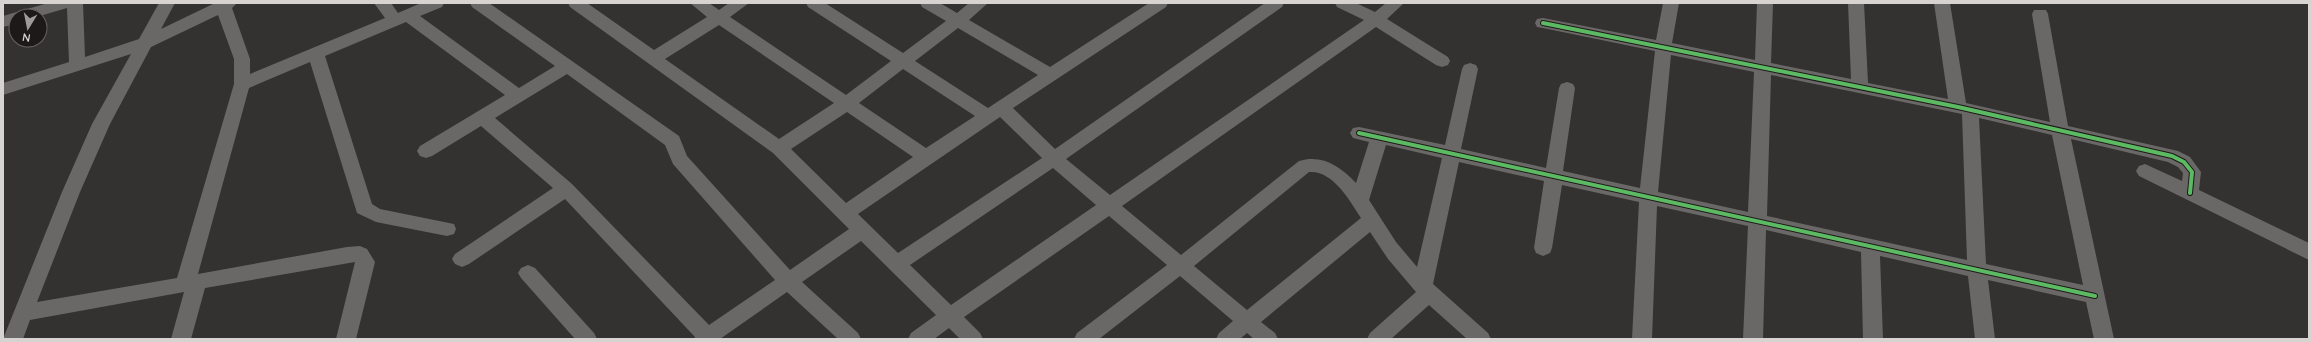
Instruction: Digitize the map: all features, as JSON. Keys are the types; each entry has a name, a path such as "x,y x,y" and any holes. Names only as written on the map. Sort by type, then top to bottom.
{"street":[{"path":"48,8 66,3"},
{"path":"75,3 77,66"},
{"path":"13,339 71,192 101,124 143,44 167,3"},
{"path":"382,3 518,96"},
{"path":"242,84 436,3"},
{"path":"478,3 672,141 680,159 788,281 851,339"},
{"path":"576,3 780,148 973,339"},
{"path":"698,3 926,157"},
{"path":"654,58 741,3"},
{"path":"814,3 905,61 996,112 1268,339"},
{"path":"928,3 1051,75"},
{"path":"780,148 846,104 980,3"},
{"path":"896,264 1054,159 1276,3"},
{"path":"1343,3 1376,19 1442,61"},
{"path":"918,339 1376,19 1396,3"},
{"path":"1642,339 1649,197 1663,47 1671,3"},
{"path":"1754,339 1765,3"},
{"path":"1856,3 1860,87"},
{"path":"1942,3 1964,109 1977,270 1985,339"},
{"path":"3,89 143,44 226,4 242,59 242,84 191,283 181,339"},
{"path":"845,213 1154,4"},
{"path":"2040,14 2060,131 2104,339"},
{"path":"1543,23 1860,87 2172,156 2184,162 2192,172 2190,193"},
{"path":"316,53 364,208 376,215 447,229"},
{"path":"426,151 568,66"},
{"path":"1377,339 1427,288 1470,68"},
{"path":"1543,248 1567,88"},
{"path":"482,117 566,189 707,338 862,230"},
{"path":"1359,133 2095,296"},
{"path":"1360,199 1379,138"},
{"path":"1084,339 1180,266 1305,166 1312,164 1321,165 1354,192 1373,219 1387,244 1409,272 1481,339"},
{"path":"2145,171 2309,252"},
{"path":"462,259 566,189"},
{"path":"1226,339 1373,219"},
{"path":"1870,246 1873,339"},
{"path":"23,313 347,255 360,254 365,262 346,339"},
{"path":"528,273 588,339"}],"cycle path":[{"path":"1543,23 1958,107 2172,156 2184,162 2192,172 2190,193"},
{"path":"1359,133 2095,296"}]}
